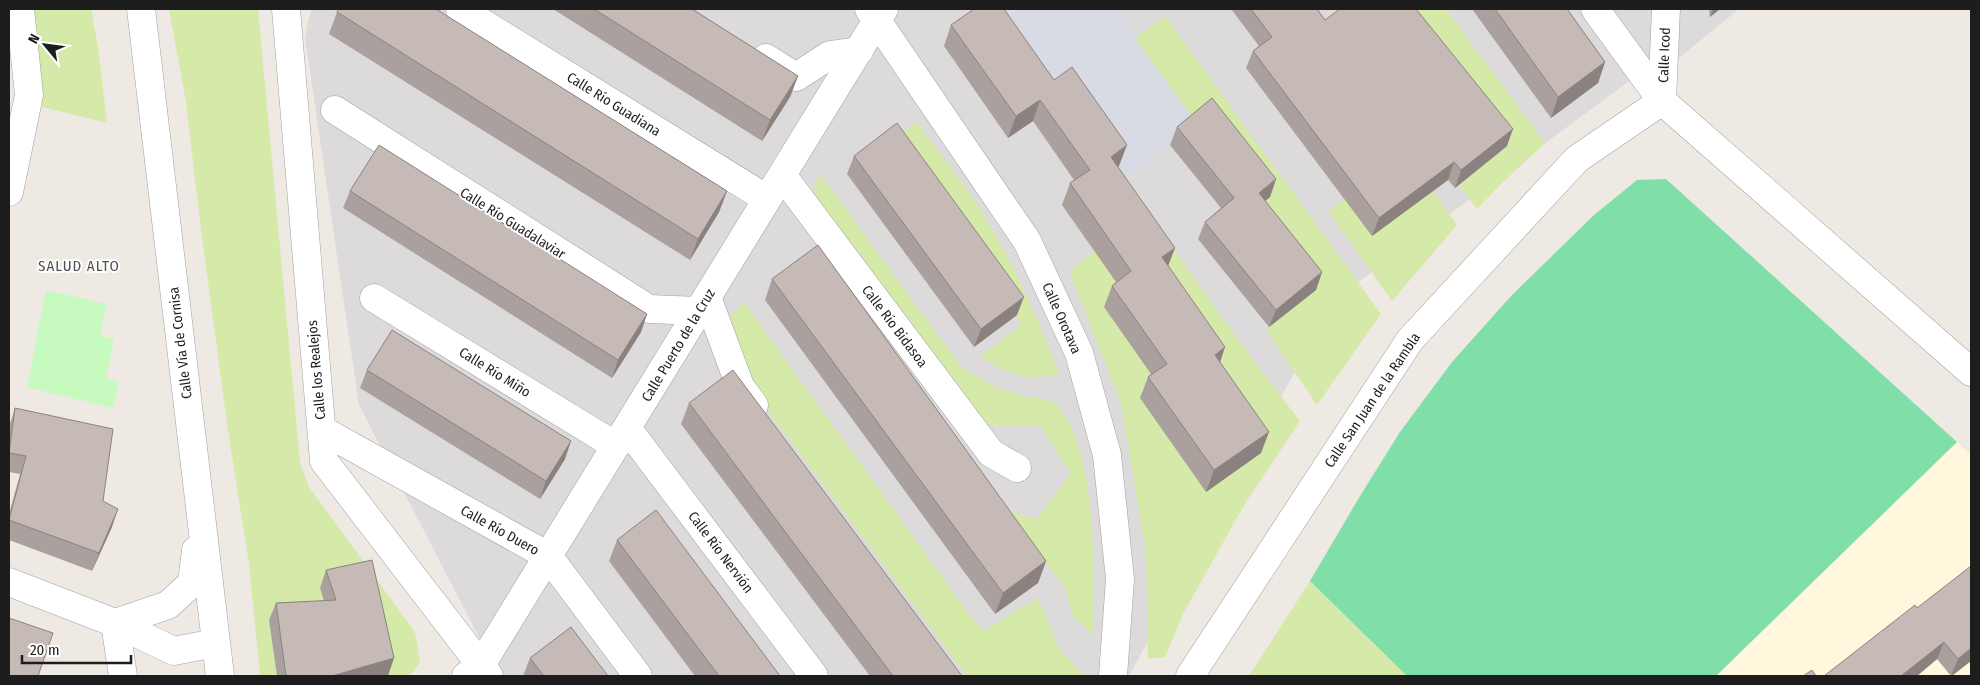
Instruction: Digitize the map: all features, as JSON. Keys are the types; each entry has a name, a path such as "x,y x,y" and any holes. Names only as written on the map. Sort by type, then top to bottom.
{"street":[{"path":"9,192 29,96 20,9"},
{"name":"Calle Vía de Cornisa","path":"141,9 220,676"},
{"name":"Calle los Realejos","path":"286,9 324,461 479,673"},
{"name":"Calle Río Guadiana","path":"460,9 767,199"},
{"path":"1595,9 1662,101 1971,372"},
{"name":"Calle Icod","path":"1662,101 1666,9"},
{"name":"Calle Puerto de la Cruz","path":"479,673 548,556 859,51 877,13"},
{"name":"Calle Orotava","path":"877,13 1027,241 1079,353 1107,455 1120,579 1113,676"},
{"path":"749,48 796,77 830,55 859,51"},
{"name":"Calle San Juan de la Rambla","path":"1190,676 1410,340 1577,159 1662,101"},
{"name":"Calle Río Guadalaviar","path":"335,110 649,309 703,304"},
{"name":"Calle Río Bidasoa","path":"782,175 991,453 1018,468"},
{"name":"Calle Río Miño","path":"374,298 621,437"},
{"path":"703,304 740,386 770,426"},
{"name":"Calle Río Duero","path":"322,430 548,556 638,676"},
{"name":"Calle Río Nervión","path":"621,437 814,676"},
{"path":"115,623 168,605 192,583 200,512"},
{"path":"9,582 115,623 174,651 216,643"},
{"path":"115,623 123,676"}],"shaded area":[{"path":"311,9 1582,9 1633,78 1334,300 1129,676 499,676 359,405 305,38"},
{"path":"987,9 1114,9 1197,124 1127,178 1065,88 1046,102"},
{"path":"1589,9 1739,9 1642,88"},
{"path":"1957,442 1971,455 1971,676 1716,676"}],"green space":[{"path":"30,9 91,9 98,47 107,123 42,107 38,52"},
{"path":"169,9 258,9 300,463 309,487 415,632 420,663 409,676 260,676 249,564 228,430 186,102"},
{"path":"1338,9 1446,9 1545,143 1477,209 1330,15"},
{"path":"1165,16 1381,314 1317,405 1268,333 1269,327 1315,290 1135,38"},
{"path":"1361,91 1457,225 1392,301 1328,211 1345,199"},
{"path":"917,122 992,228 1014,269 1059,375 1030,378 996,367 980,356 1021,325 1017,315 891,141"},
{"path":"1119,166 1206,296 1300,421 1246,502 1184,612 1165,657 1148,659 1146,553 1121,403 1069,271 1095,251 1124,292 1159,385 1206,492 1103,178"},
{"path":"820,174 960,365 996,387 1011,393 1048,400 1057,404 1062,411 1076,437 1088,492 1092,522 1094,636 1073,617 1065,587 1002,509 1037,519 1071,473 1040,426 990,425 969,414 813,191"},
{"path":"1666,179 1957,442 1716,676 1407,676 1310,581 1400,432 1452,362 1511,296 1594,215 1637,180"},
{"path":"46,290 106,304 100,335 114,339 106,379 119,382 113,408 27,387"},
{"path":"744,302 968,613 983,631 1038,598 1059,648 1084,676 967,676 747,383 730,317"},
{"path":"1310,581 1407,676 1249,676"}],"building":[{"path":"339,9 436,9 727,191 698,239 337,12"},
{"path":"594,9 692,9 798,76 770,120"},
{"path":"974,9 1004,9 1054,80 1072,67 1127,145 1111,157 1175,248 1162,257 1225,347 1215,355 1269,432 1214,470 1148,377 1167,364 1112,286 1131,271 1070,183 1090,170 1040,100 1016,116 951,25"},
{"path":"1251,9 1317,9 1325,20 1340,9 1416,9 1513,129 1461,170 1454,162 1379,218 1253,51 1272,37"},
{"path":"1495,9 1567,9 1605,62 1558,97"},
{"path":"1212,98 1276,179 1259,193 1322,272 1276,310 1205,222 1234,198 1177,127"},
{"path":"897,123 1024,297 981,329 854,156"},
{"path":"379,145 647,314 618,360 350,191"},
{"path":"818,245 1046,561 1003,593 772,279"},
{"path":"392,330 571,441 546,481 367,370"},
{"path":"733,370 962,676 893,676 689,403"},
{"path":"15,408 113,429 103,501 118,509 99,553 9,520 26,456 9,453"},
{"path":"656,510 780,676 719,676 617,540"},
{"path":"372,560 394,658 332,676 286,676 276,603 336,600 326,570"},
{"path":"1971,566 1971,648 1958,659 1944,642 1901,676 1824,676 1915,605 1917,608"},
{"path":"9,618 53,633 38,676 9,676"},
{"path":"571,627 608,676 544,676 530,658"},
{"path":"1812,670 1816,676 1803,676"}],"district":[{"name":"SALUD ALTO","path":"79,266"}]}
